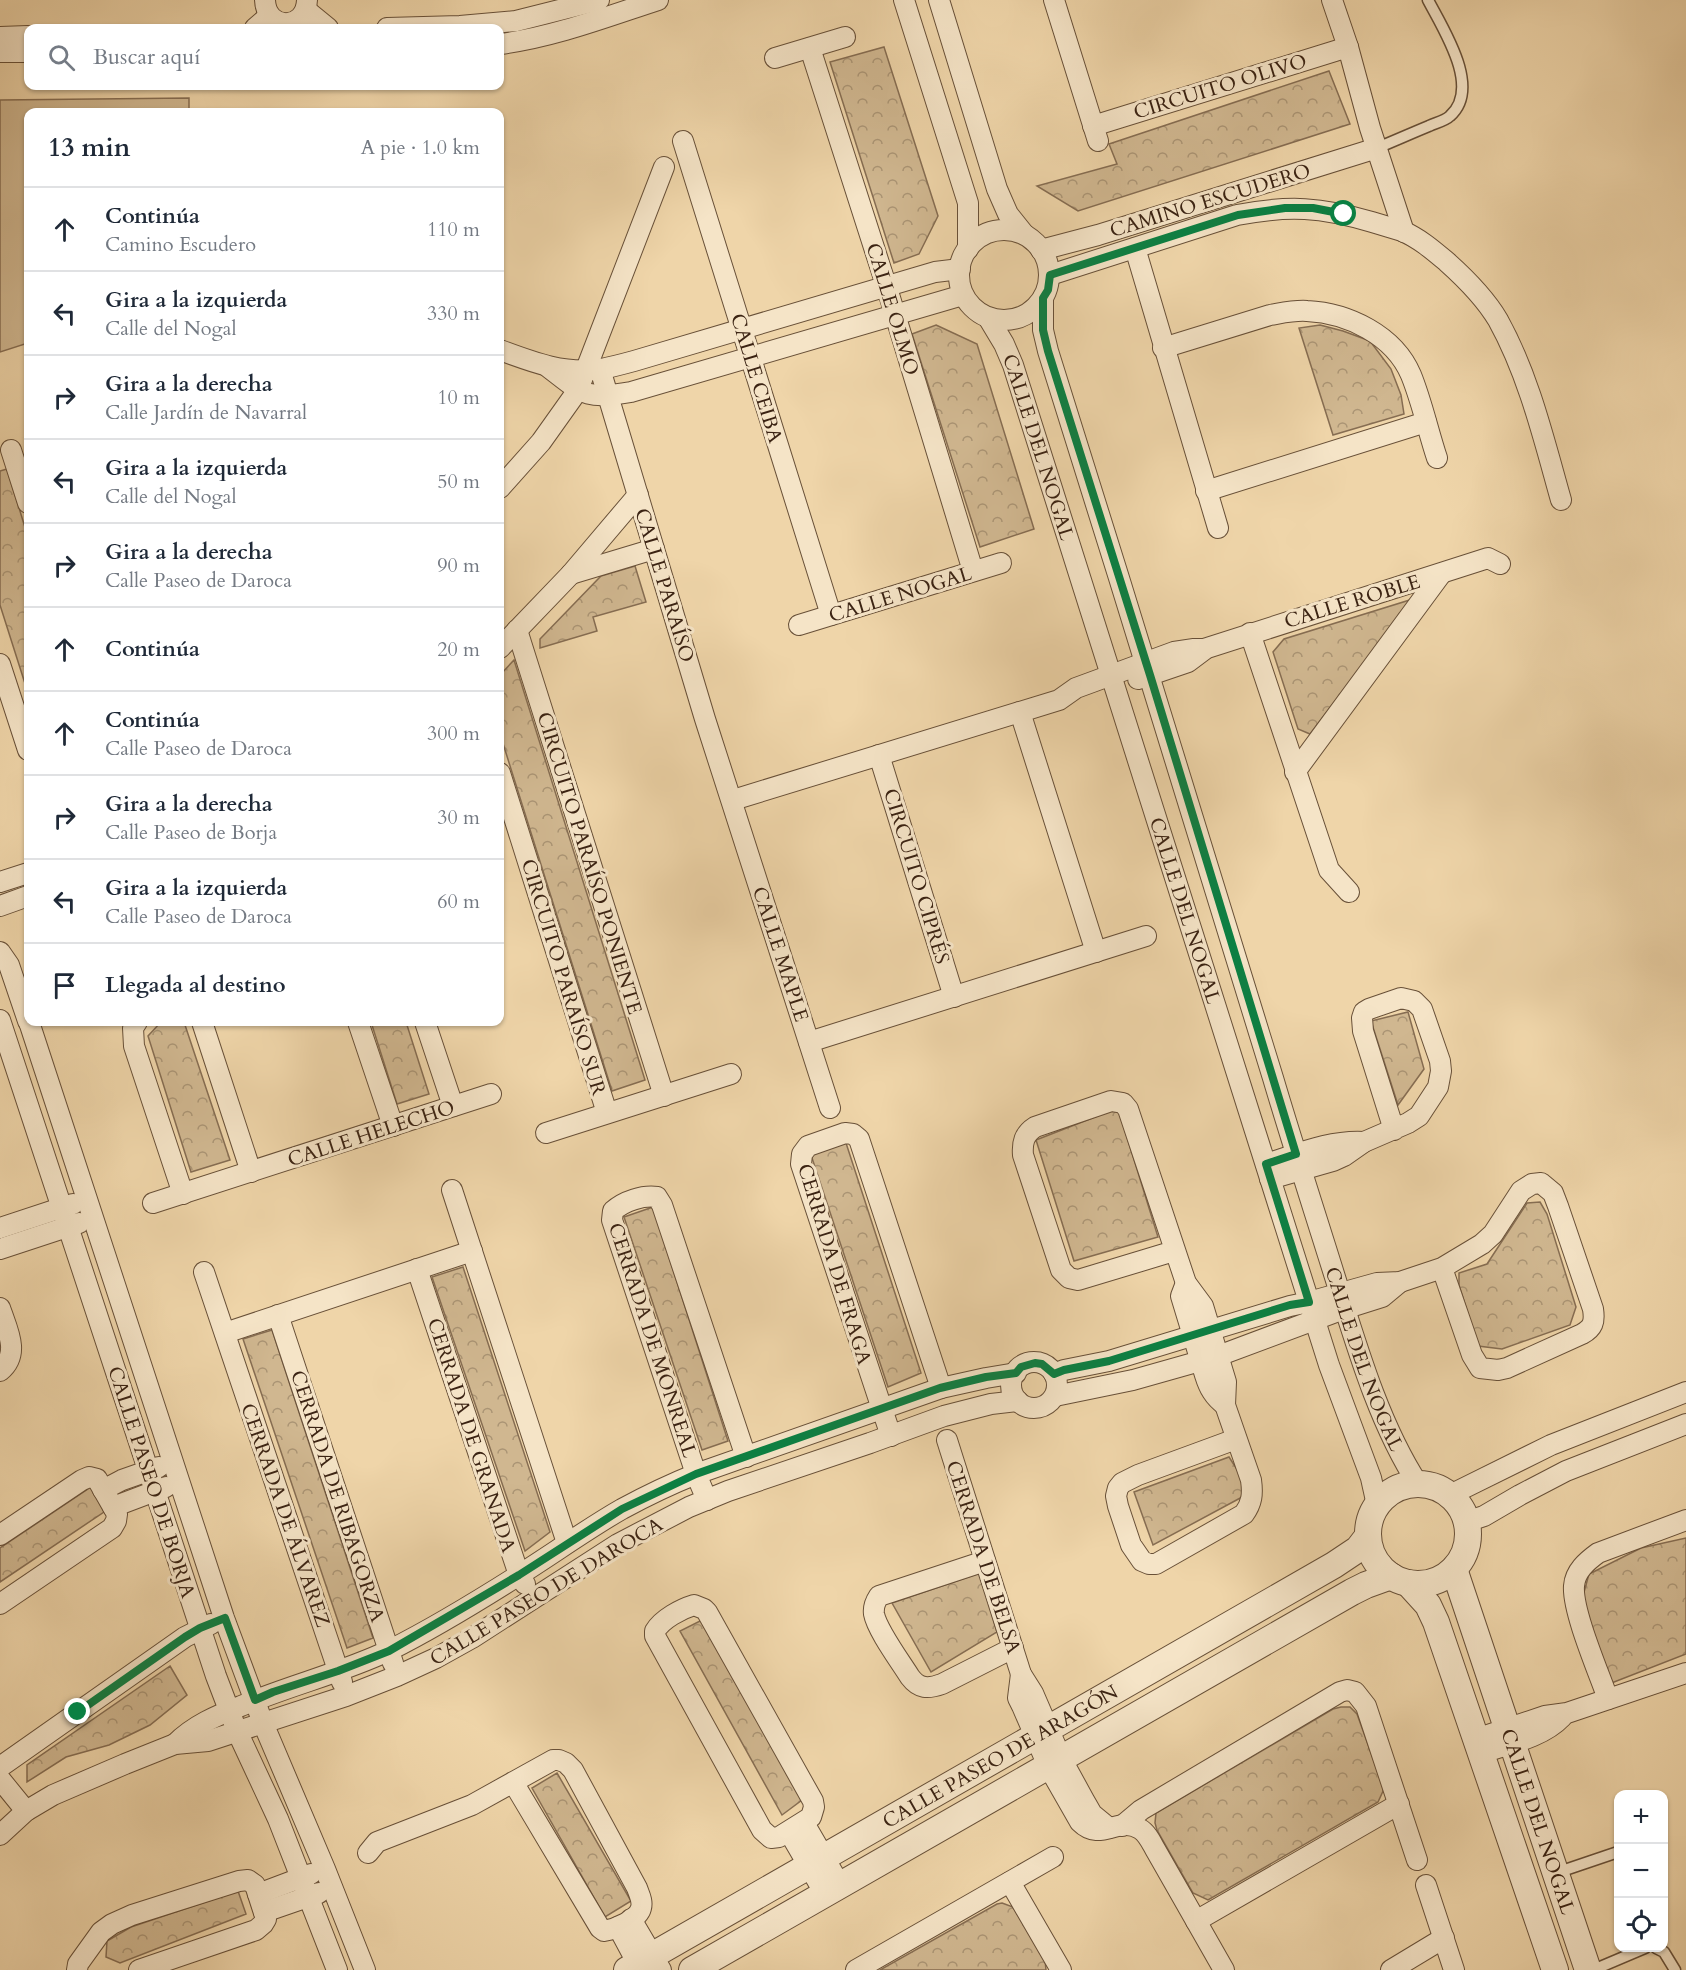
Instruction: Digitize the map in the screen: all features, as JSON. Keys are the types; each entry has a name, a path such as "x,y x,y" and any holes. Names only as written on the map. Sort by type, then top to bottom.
{"street":[{"path":"488,24 516,21 599,0"},
{"path":"904,0 968,203 968,249"},
{"path":"939,0 997,189 1008,214 1041,250 1050,275 1048,290 1032,310 1021,317 1005,320 989,319 970,305 963,295 959,278 963,258 977,240 999,230 1024,234"},
{"name":"CIRCUITO OLIVO","path":"1054,0 1095,133 1347,47"},
{"path":"1332,0 1404,232"},
{"path":"504,43 559,32 648,2"},
{"path":"263,15 282,23 289,23 296,21 307,5 324,24"},
{"path":"0,37 24,36"},
{"path":"775,58 845,37"},
{"name":"CALLE OLMO","path":"810,48 973,571"},
{"path":"0,52 24,52"},
{"name":"CALLE CEIBA","path":"683,141 831,615"},
{"name":"CAMINO ESCUDERO","path":"1041,250 1098,235 1377,148"},
{"path":"504,483 555,425 593,370 664,167"},
{"name":"CAMINO ESCUDERO","path":"1050,275 1238,215 1285,208 1313,208 1344,214 1404,232 1423,243 1465,278 1497,319 1515,356 1533,405 1561,500"},
{"path":"1135,248 1218,528"},
{"path":"504,351 548,367 593,370 634,361 935,272 960,269"},
{"path":"548,367 585,394 609,396 652,387 963,295"},
{"name":"CALLE DEL NOGAL","path":"1043,298 1043,330 1048,351 1148,669 1298,1162 1342,1301 1389,1431 1406,1466 1418,1484"},
{"path":"1163,348 1270,315 1304,310 1326,312 1350,319 1371,330 1400,356 1411,374 1437,458"},
{"name":"CALLE DEL NOGAL","path":"989,319 1013,365 1329,1365 1371,1478 1377,1505"},
{"name":"CALLE PARAÍSO","path":"593,370 609,396 705,719 733,800"},
{"path":"1206,491 1426,422"},
{"path":"13,450 24,489"},
{"path":"504,644 571,574 638,495"},
{"path":"571,574 654,549"},
{"name":"CALLE ROBLE","path":"1113,682 1148,669 1188,662 1204,649 1250,633 1488,558 1500,564"},
{"name":"CALLE NOGAL","path":"799,625 1000,563"},
{"path":"1295,772 1441,574"},
{"name":"CIRCUITO PARAÍSO PONIENTE","path":"517,630 664,1096"},
{"path":"1250,633 1329,870 1349,892"},
{"path":"0,664 24,738"},
{"path":"733,800 1059,700 1076,688 1113,682"},
{"path":"1020,712 1096,952"},
{"name":"CIRCUITO CIPRÉS","path":"879,755 954,997"},
{"name":"CIRCUITO PARAÍSO SUR","path":"504,786 607,1113"},
{"name":"CALLE MAPLE","path":"733,800 830,1108"},
{"path":"0,882 24,874"},
{"path":"0,906 24,897"},
{"path":"809,1042 1146,936"},
{"name":"CALLE PASEO DE BORJA","path":"3,963 24,1010"},
{"path":"1268,1171 1298,1162 1344,1156 1364,1142 1394,1130 1419,1116 1438,1087 1440,1061 1422,1009 1414,1001 1401,998 1369,1009 1364,1012 1362,1018 1394,1130"},
{"name":"CALLE PASEO DE BORJA","path":"0,1020 148,1472 229,1710 278,1819 337,1970"},
{"name":"CALLE PASEO DE BORJA","path":"31,1026 225,1618 263,1723 325,1869 364,1970"},
{"path":"134,1026 134,1046 183,1194"},
{"path":"203,1026 251,1172"},
{"path":"359,1026 393,1125"},
{"path":"426,1026 453,1106"},
{"path":"546,1133 731,1074"},
{"name":"CALLE HELECHO","path":"153,1203 491,1094"},
{"path":"1174,1251 1078,1280 1068,1278 1061,1270 1023,1155 1024,1138 1028,1132 1035,1127 1111,1101 1123,1103 1132,1116 1174,1251 1186,1283 1203,1306 1202,1333 1209,1359 1209,1387 1217,1399 1225,1405 1251,1480 1253,1492 1249,1507 1244,1514 1156,1564 1142,1561 1131,1545 1118,1506 1116,1496 1122,1482 1138,1474 1236,1439"},
{"name":"CERRADA DE FRAGA","path":"891,1436 801,1164 802,1154 808,1146 845,1133 859,1138 940,1388"},
{"path":"1055,1396 1134,1380 1209,1359 1312,1311 1342,1301 1382,1297 1400,1282 1442,1268 1482,1244 1493,1234 1521,1191 1541,1183 1553,1193 1556,1200 1593,1309 1593,1324 1590,1329 1508,1368 1498,1370 1480,1368 1472,1355 1442,1268"},
{"path":"452,1190 567,1543"},
{"name":"CERRADA DE MONREAL","path":"707,1500 696,1474 612,1220 613,1210 619,1205 647,1196 657,1197 662,1205 746,1456"},
{"path":"0,1228 87,1199"},
{"path":"0,1249 93,1218"},
{"path":"225,1333 472,1251"},
{"name":"CERRADA DE GRANADA","path":"417,1269 519,1575 534,1598"},
{"name":"CERRADA DE ÁLVAREZ","path":"204,1272 346,1696"},
{"path":"1054,1374 1109,1361 1290,1305 1312,1311"},
{"path":"0,1308 11,1343 5,1364"},
{"name":"CERRADA DE RIBAGORZA","path":"278,1315 397,1677"},
{"path":"1035,1363 1042,1364 1054,1374 1057,1388 1055,1396 1045,1406 1030,1408 1018,1401 1012,1387 1016,1373 1021,1367 1035,1363"},
{"name":"CALLE PASEO DE DAROCA","path":"175,1744 201,1723 229,1710 389,1651 519,1575 622,1509 696,1474 940,1388 986,1377 1016,1373"},
{"path":"1450,1495 1551,1445 1686,1392"},
{"name":"CALLE PASEO DE DAROCA","path":"0,1835 26,1812 53,1795 175,1744 208,1741 397,1677 472,1638 635,1534 707,1500 944,1416 969,1409 1018,1401"},
{"path":"1466,1522 1484,1516 1566,1471 1686,1424"},
{"name":"CERRADA DE BELSA","path":"947,1440 1021,1674 1033,1693 1041,1733 1080,1822 1086,1828 1097,1832 1116,1827 1139,1828 1145,1833 1224,1970"},
{"path":"108,1498 122,1480 173,1462"},
{"path":"0,1535 89,1477 97,1479 117,1514 112,1528 0,1604"},
{"path":"108,1498 155,1491 180,1483"},
{"path":"1418,1484 1435,1487 1450,1495 1460,1507 1466,1522 1468,1538 1463,1555 1454,1569 1440,1579 1425,1584 1399,1580 1379,1565 1371,1551 1368,1536 1370,1520 1377,1505 1388,1494 1402,1486 1418,1484"},
{"path":"622,1509 635,1534"},
{"path":"1608,1699 1578,1612 1574,1585 1578,1573 1586,1562 1598,1553 1686,1520"},
{"name":"CALLE PASEO DE ARAGÓN","path":"644,1966 817,1861 1334,1565 1358,1549 1368,1536"},
{"path":"985,1561 879,1596 874,1603 873,1612 910,1677 922,1687 931,1688 942,1684 1013,1648"},
{"name":"CALLE DEL NOGAL","path":"1454,1569 1588,1970"},
{"name":"CALLE DEL NOGAL","path":"1399,1580 1428,1605 1436,1622 1551,1960"},
{"name":"CALLE PASEO DE ARAGÓN","path":"692,1970 1359,1588 1399,1580"},
{"path":"699,1606 707,1612 813,1801 812,1817 797,1827 775,1838 767,1836 762,1830 656,1636 655,1630 661,1622 687,1607 699,1606"},
{"path":"0,1767 200,1628 225,1618"},
{"path":"1479,1746 1510,1735 1550,1728 1567,1713 1686,1673"},
{"path":"1116,1827 1141,1810 1347,1690 1355,1692 1366,1706 1417,1860"},
{"path":"368,1853 377,1842 472,1805 513,1782 553,1760 559,1760 573,1770 640,1896 641,1908 624,1923 604,1931 596,1923 513,1782"},
{"path":"0,1779 26,1812"},
{"path":"1196,1921 1399,1804"},
{"path":"797,1827 833,1889"},
{"path":"856,1970 1053,1857"},
{"path":"261,1903 300,1878 325,1869"},
{"path":"82,1968 101,1932 112,1924 132,1915 239,1881 253,1882 266,1919 263,1924 255,1930 139,1970"},
{"path":"1010,1882 1061,1970"},
{"path":"1426,1885 1454,1970"},
{"path":"261,1903 308,1897 333,1889"},
{"path":"624,1923 644,1966"},
{"path":"1391,1970 1444,1938"},
{"path":"1551,1960 1578,1939"}],"lane":[{"path":"1377,148 1450,117 1458,105 1463,88 1462,72 1454,50 1428,0"},
{"path":"1556,1873 1614,1853"},
{"path":"1593,1970 1619,1964 1637,1952"},
{"path":"1664,1952 1675,1970"}],"green space":[{"path":"884,47 938,216 919,254 894,263 830,62"},
{"path":"1329,71 1350,124 1078,211 1037,186 1117,164 1109,144"},
{"path":"189,98 189,108 24,108 24,344 0,352 0,100"},
{"path":"936,325 977,344 1034,529 980,547 912,334"},
{"path":"1320,325 1370,341 1391,369 1401,395 1404,414 1333,435 1299,328"},
{"path":"7,469 24,524 24,680 0,605 0,471"},
{"path":"635,566 646,602 593,617 597,631 540,648 540,639 601,576"},
{"path":"1413,599 1310,734 1298,729 1273,652 1284,639"},
{"path":"514,660 645,1080 612,1091 504,747 504,671"},
{"path":"1408,1012 1424,1069 1398,1105 1371,1021"},
{"path":"157,1026 185,1026 230,1160 191,1172 148,1036"},
{"path":"372,1026 407,1026 429,1094 397,1104"},
{"path":"1118,1108 1158,1237 1074,1261 1036,1140"},
{"path":"846,1143 921,1373 888,1387 811,1155"},
{"path":"1540,1202 1547,1214 1576,1307 1570,1325 1502,1349 1478,1346 1459,1285 1459,1273 1487,1264 1527,1203"},
{"path":"653,1207 728,1441 702,1450 624,1217"},
{"path":"463,1267 550,1532 525,1551 432,1277"},
{"path":"272,1330 373,1638 347,1648 243,1339"},
{"path":"1229,1457 1240,1474 1244,1496 1153,1545 1134,1492"},
{"path":"91,1487 104,1512 0,1582 0,1548"},
{"path":"1686,1538 1686,1654 1609,1684 1581,1603 1589,1574 1641,1548"},
{"path":"980,1573 997,1632 931,1672 892,1603"},
{"path":"702,1620 802,1800 782,1815 680,1631"},
{"path":"170,1666 187,1695 150,1725 109,1745 66,1757 27,1782 27,1765"},
{"path":"1350,1707 1357,1714 1384,1789 1378,1802 1208,1900 1193,1893 1157,1830 1156,1813 1333,1709"},
{"path":"557,1773 631,1901 605,1917 532,1788"},
{"path":"238,1891 246,1914 120,1963 106,1957 107,1941 131,1927"},
{"path":"1002,1903 1013,1907 1045,1960 1046,1970 880,1970 997,1904"}],"route":[{"path":"78,1712 185,1637 225,1618 255,1700 389,1651 519,1575 622,1509 696,1474 940,1388 986,1377 1016,1373 1021,1367 1035,1363 1049,1368 1054,1374 1109,1361 1290,1305 1309,1302 1266,1164 1296,1154 1150,675 1048,351 1043,330 1043,298 1048,290 1050,275 1238,215 1285,208 1313,208 1344,214"}]}
